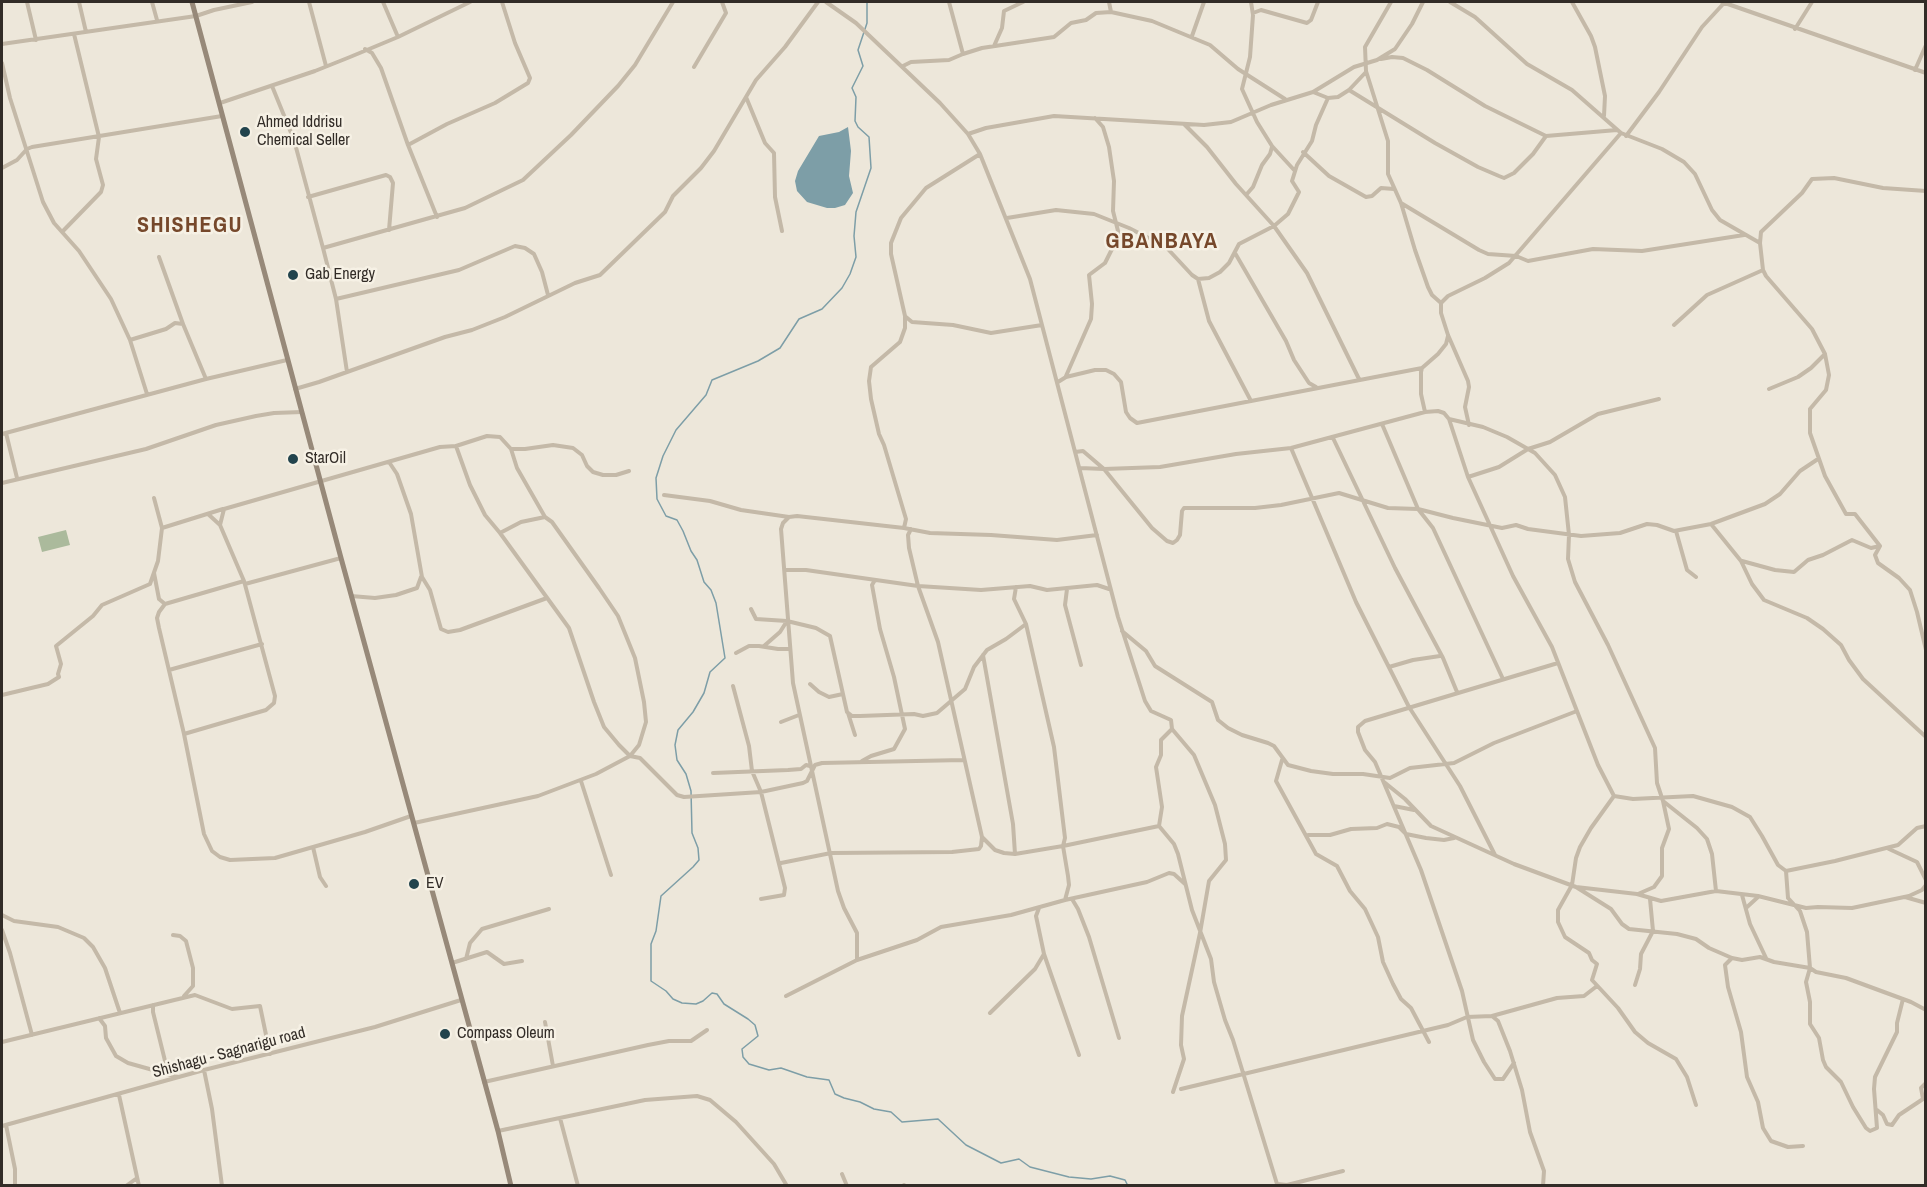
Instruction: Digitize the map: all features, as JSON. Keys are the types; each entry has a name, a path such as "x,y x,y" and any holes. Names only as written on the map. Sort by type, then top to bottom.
{"main road":[{"path":"192,2 511,1185"}],"street":[{"path":"27,2 36,39"},
{"path":"80,2 86,32"},
{"path":"152,2 157,20"},
{"path":"2,44 196,16 252,2"},
{"path":"309,2 326,66"},
{"path":"383,2 398,36"},
{"path":"220,103 326,66 398,36 469,2"},
{"path":"408,145 447,124 495,104 528,83 530,78 514,43 502,2"},
{"path":"323,248 465,208 523,180 618,86 635,65 673,2"},
{"path":"694,67 726,13 722,2"},
{"path":"295,388 347,372 401,351 472,330 505,317 575,283 600,275 665,212 673,196 701,168 756,80 785,47 818,2"},
{"path":"826,2 856,23 903,66 951,114 968,134 980,154 1030,279 1121,630 1148,706 1151,711 1171,720 1172,729 1194,755 1215,805 1225,844 1226,860 1209,881 1182,1016 1181,1045 1184,1059 1173,1092"},
{"path":"949,2 963,54"},
{"path":"994,46 1002,28 1004,11 1023,2"},
{"path":"1109,2 1111,12"},
{"path":"1192,36 1198,24 1198,13 1204,2"},
{"path":"1251,2 1249,60 1242,89 1272,146 1295,171"},
{"path":"1252,13 1261,10 1307,23 1311,20 1318,2"},
{"path":"1391,2 1365,47 1366,71 1388,141 1388,174 1401,203 1428,287 1432,295 1442,303"},
{"path":"1377,60 1395,49 1412,24 1423,2"},
{"path":"1450,2 1475,17 1527,64 1572,90 1621,133 1662,149 1684,162 1695,174 1720,220 1760,243"},
{"path":"1572,2 1591,36 1605,96 1604,117"},
{"path":"1469,425 1465,407 1468,381 1448,335 1441,313 1442,303 1458,291 1499,271 1516,256 1659,92 1702,27 1723,2 1926,74"},
{"path":"1795,28 1812,2"},
{"path":"903,66 911,62 949,60 994,46 1054,37 1071,24 1086,20 1096,13 1111,12 1152,21 1192,36 1217,50 1230,64 1286,99"},
{"path":"63,231 101,192 103,185 96,159 99,137 74,34"},
{"path":"1915,70 1926,45"},
{"path":"364,49 377,58 437,217"},
{"path":"968,134 986,128 1045,117 1094,117 1222,124 1286,99 1313,92 1354,67 1392,57 1402,58 1427,70 1485,106 1546,136 1621,133"},
{"path":"2,64 10,98 43,201 54,223 80,251 111,299 130,340 147,394"},
{"path":"1313,92 1328,98 1338,97 1349,90 1366,71"},
{"path":"272,86 294,140 323,248 336,299 347,372"},
{"path":"1349,90 1478,167 1504,178 1519,169 1546,136"},
{"path":"746,97 765,143 774,153 775,197 782,231"},
{"path":"1007,218 1037,212 1067,210 1086,212 1117,223 1166,247 1192,275 1198,279 1209,278 1229,263 1239,244 1274,226 1288,214 1298,198 1299,191 1292,182 1295,171 1303,152 1312,141 1316,125 1328,98"},
{"path":"2,168 17,160 27,149 223,116"},
{"path":"1066,377 1091,319 1089,275 1106,263 1119,232 1113,210 1114,181 1106,134 1101,123 1094,117"},
{"path":"1183,123 1207,147 1274,226 1307,273 1359,379"},
{"path":"1246,195 1253,187 1272,146"},
{"path":"1303,152 1329,176 1366,197 1372,196 1381,189 1394,189"},
{"path":"904,528 906,519 879,434 869,381 871,367 900,342 905,328 905,316 890,247 905,212 926,188 980,154"},
{"path":"308,197 386,175 393,183 389,230"},
{"path":"1880,546 1855,514 1846,514 1818,459 1810,433 1810,410 1826,390 1829,375 1825,354 1812,329 1786,302 1763,270 1761,232 1802,194 1812,179 1834,178 1883,188 1926,191"},
{"path":"1401,203 1479,250 1488,254 1516,256 1528,261 1593,249 1642,251 1744,235"},
{"path":"336,299 459,270 515,246 525,248 534,254 548,295"},
{"path":"1234,252 1305,377 1316,387"},
{"path":"159,256 183,324 206,379"},
{"path":"1674,326 1707,295 1763,270"},
{"path":"1198,279 1209,321 1251,401"},
{"path":"905,316 912,322 953,325 991,333 1042,324"},
{"path":"905,328 912,322"},
{"path":"130,340 166,329 175,323 183,324"},
{"path":"1058,382 1066,377 1095,370 1106,370 1114,374 1121,382 1126,412 1137,423 1422,368 1446,344 1448,335"},
{"path":"1769,389 1798,377 1825,354"},
{"path":"17,478 4,433 147,394 287,360"},
{"path":"1422,368 1420,380 1425,412"},
{"path":"1304,390 1305,377"},
{"path":"1468,477 1499,467 1528,449 1550,442 1598,414 1659,399"},
{"path":"2,483 146,449 246,418 274,413 302,412"},
{"path":"1080,468 1104,470 1160,467 1236,454 1291,448 1425,412 1444,413 1449,419 1468,477 1530,609 1552,647 1598,765 1614,796"},
{"path":"1449,419 1492,430 1535,453 1551,470 1562,489 1567,511 1568,559 1575,582 1642,716 1656,754 1657,783 1670,829 1662,848 1662,876 1654,887 1637,894"},
{"path":"1382,424 1418,509 1433,528 1503,679"},
{"path":"162,528 224,508 440,447 456,446 478,438 497,436 511,449 517,468 545,517 552,522 618,616 634,658 644,702 645,722 639,745 630,756 582,781 538,796 413,824"},
{"path":"1333,438 1457,692"},
{"path":"511,449 564,445 582,455 593,472 616,475 629,471"},
{"path":"456,446 470,485 485,515 569,628 604,727 630,756 640,758 677,795 761,792 807,781 811,768 822,763 963,760"},
{"path":"1291,448 1356,602 1410,707 1447,765 1495,856"},
{"path":"1075,452 1083,451 1104,470 1152,528 1167,541 1173,543 1180,535 1184,508 1255,508 1339,493 1395,509 1418,509 1502,528 1516,525 1569,535 1610,534 1653,524 1676,531 1711,524 1774,500 1800,471 1818,459"},
{"path":"389,462 397,474 411,514 422,577 430,590 441,629 445,632 460,630 547,598"},
{"path":"664,495 710,501 741,510 789,517 904,528 930,533 1057,540 1097,535"},
{"path":"2,695 48,684 59,677 61,664 56,646 93,616 102,605 150,584 158,561 162,528 154,498"},
{"path":"220,525 224,508"},
{"path":"184,734 266,710 272,707 275,696 244,583 220,525 207,514"},
{"path":"500,533 521,522 545,517"},
{"path":"789,517 781,529 793,683 844,908 857,933 857,960"},
{"path":"1711,524 1741,561 1752,584 1764,600 1807,618 1823,629 1841,645 1863,679 1926,737"},
{"path":"781,863 831,854 971,850 979,849 981,846 982,837 938,642 918,586 908,541 911,529"},
{"path":"1676,531 1686,570 1695,577"},
{"path":"1741,561 1775,570 1794,572 1808,560 1852,540 1871,548 1880,546"},
{"path":"1880,546 1875,555 1878,563 1899,578 1913,595 1926,650"},
{"path":"341,558 165,604 157,618 204,834 212,851 220,857 230,860 264,859 314,847 411,816"},
{"path":"784,570 835,573 918,586 981,590 1030,586 1047,590 1097,585 1110,589"},
{"path":"153,572 159,599 165,604"},
{"path":"351,596 375,598 396,595 417,588 422,577"},
{"path":"861,762 871,756 894,749 905,729 894,677 880,628 872,585 874,580"},
{"path":"1016,587 1014,599 1026,624 1054,747 1069,885 1065,900"},
{"path":"1067,589 1065,605 1081,665"},
{"path":"751,609 756,619 788,621 816,628 830,636 855,735"},
{"path":"764,647 788,621"},
{"path":"848,712 852,716 923,716 937,713 965,689 974,666 983,654 1026,624"},
{"path":"1121,630 1146,651 1155,666 1212,702 1216,716 1228,728 1274,746 1282,760 1292,767 1311,771 1390,778 1410,768 1447,765 1465,759 1494,743 1577,711"},
{"path":"170,670 262,644"},
{"path":"736,653 749,646 778,650 789,649"},
{"path":"983,654 1013,824 1015,854"},
{"path":"1389,667 1440,656"},
{"path":"1514,1063 1503,1078 1497,1080 1473,1040 1462,991 1421,870 1383,779 1375,762 1365,750 1358,727 1365,721 1558,663"},
{"path":"810,684 829,697 843,694"},
{"path":"734,686 749,746 752,771 761,792 781,863 786,892 780,896 761,899"},
{"path":"781,722 799,715"},
{"path":"1172,729 1161,740 1161,755 1156,767 1162,807 1159,826 1174,844 1200,933 1211,959 1214,982 1225,1020 1277,1185 1287,1185 1343,1172"},
{"path":"1282,760 1276,781 1316,854 1337,866 1350,891 1365,909 1378,938 1383,962 1393,984 1429,1042"},
{"path":"713,773 794,770 806,765 811,768"},
{"path":"1383,779 1431,826 1540,875 1574,886 1668,900 1689,894 1716,891 1758,896 1806,909 1818,907 1852,909 1904,897 1918,892 1926,885"},
{"path":"582,781 611,875"},
{"path":"1614,796 1633,799 1693,796 1732,807 1749,817 1778,865 1786,871 1788,898 1803,918 1807,932 1810,968 1806,982 1810,1002 1810,1024 1819,1038 1823,1060 1826,1067 1840,1082 1853,1107 1870,1131 1877,1128 1875,1077 1898,1032 1897,1023 1903,999"},
{"path":"1614,796 1580,847 1576,858 1574,886 1558,910 1558,922 1565,937 1589,952 1597,964 1592,980 1635,1032 1648,1044 1676,1059 1688,1077 1696,1105"},
{"path":"1663,799 1707,839 1712,854 1716,891"},
{"path":"1394,806 1414,811"},
{"path":"1926,813 1926,821"},
{"path":"1307,835 1330,835 1351,829 1377,828 1387,824 1399,827 1406,834 1444,840 1454,838"},
{"path":"982,837 995,850 1004,854 1015,854 1159,826"},
{"path":"1786,871 1898,846 1917,828 1926,826"},
{"path":"314,847 320,877 326,886"},
{"path":"1888,848 1917,862 1926,880"},
{"path":"786,996 857,960 917,940 941,927 1011,915 1065,900 1147,882 1169,873 1174,874 1186,884"},
{"path":"1574,886 1611,909 1626,928 1696,939 1709,948 1732,958 1742,960 1760,957 1774,962 1810,968 1816,972 1846,978 1926,1010"},
{"path":"1742,895 1750,924 1766,959"},
{"path":"1746,909 1758,896"},
{"path":"1904,897 1926,903"},
{"path":"1072,899 1091,943 1119,1038"},
{"path":"1635,985 1640,969 1641,954 1653,931 1650,899"},
{"path":"1039,908 1036,916 1044,954 1079,1055"},
{"path":"465,959 470,943 482,929 549,909"},
{"path":"2,915 14,921 58,927 84,938 93,946 105,968 120,1013"},
{"path":"2,930 32,1035"},
{"path":"173,935 180,936 186,941 193,968 193,986 184,996"},
{"path":"451,963 487,952 504,964 522,961"},
{"path":"990,1013 1035,969 1044,954"},
{"path":"1732,958 1725,965 1728,987 1741,1032 1747,1077 1758,1102 1763,1128 1771,1141 1788,1147 1803,1146"},
{"path":"1181,1089 1448,1025 1467,1017 1492,1016 1557,998 1584,996 1597,986"},
{"path":"2,1042 195,994 232,1009 260,1005 270,1053"},
{"name":"Shishagu - Sagnarigu road","path":"4,1126 204,1070 375,1028 461,1000"},
{"path":"153,1005 168,1074"},
{"path":"1492,1016 1500,1025 1514,1063 1530,1132 1544,1170 1543,1185"},
{"path":"99,1018 105,1026 105,1038 116,1056 128,1063 179,1077"},
{"path":"545,1022 553,1066"},
{"path":"484,1082 669,1041 691,1041 707,1030"},
{"path":"204,1070 212,1109 222,1185"},
{"path":"1877,1109 1883,1115 1887,1125 1892,1125 1899,1115 1923,1099 1922,1088 1926,1083"},
{"path":"119,1095 139,1185"},
{"path":"498,1131 645,1100 697,1096 722,1108 774,1164 787,1185"},
{"path":"560,1118 578,1185"},
{"path":"4,1126 15,1169 15,1185"},
{"path":"842,1174 847,1185"},
{"path":"126,1185 137,1178"}],"green space":[{"path":"66,530 70,545 42,552 38,537"}],"water":[{"path":"848,127 851,151 849,176 853,193 845,205 835,208 807,202 797,191 795,181 798,171 819,136 839,132"}],"waterway":[{"path":"867,2 867,23 858,50 863,66 852,88 856,97 855,121 869,137 871,168 856,212 854,236 856,257 850,274 842,288 822,309 799,319 780,348 758,361 712,380 706,395 676,430 663,456 656,478 657,499 666,516 677,520 697,560 704,582 711,590 716,603 725,658 710,672 704,693 693,712 678,730 675,745 677,760 686,774 691,791 692,833 698,848 699,860 661,896 656,931 651,944 651,981 673,999 682,1003 696,1004 712,993 717,994 724,1004 748,1019 755,1025 758,1036 742,1049 743,1057 749,1064 769,1070 781,1068 807,1077 829,1080 835,1094 874,1109 891,1112 902,1122 938,1119 966,1145 1001,1163 1019,1159 1030,1167 1069,1177 1091,1179 1110,1176 1125,1180 1128,1186"}],"place":[{"name":"Ahmed Iddrisu Chemical Seller","path":"245,132"},
{"name":"Gab Energy","path":"293,275"},
{"name":"StarOil","path":"293,459"},
{"name":"EV","path":"414,884"},
{"name":"Compass Oleum","path":"445,1034"}],"district":[{"name":"SHISHEGU","path":"190,226"},
{"name":"GBANBAYA","path":"1162,242"}]}
